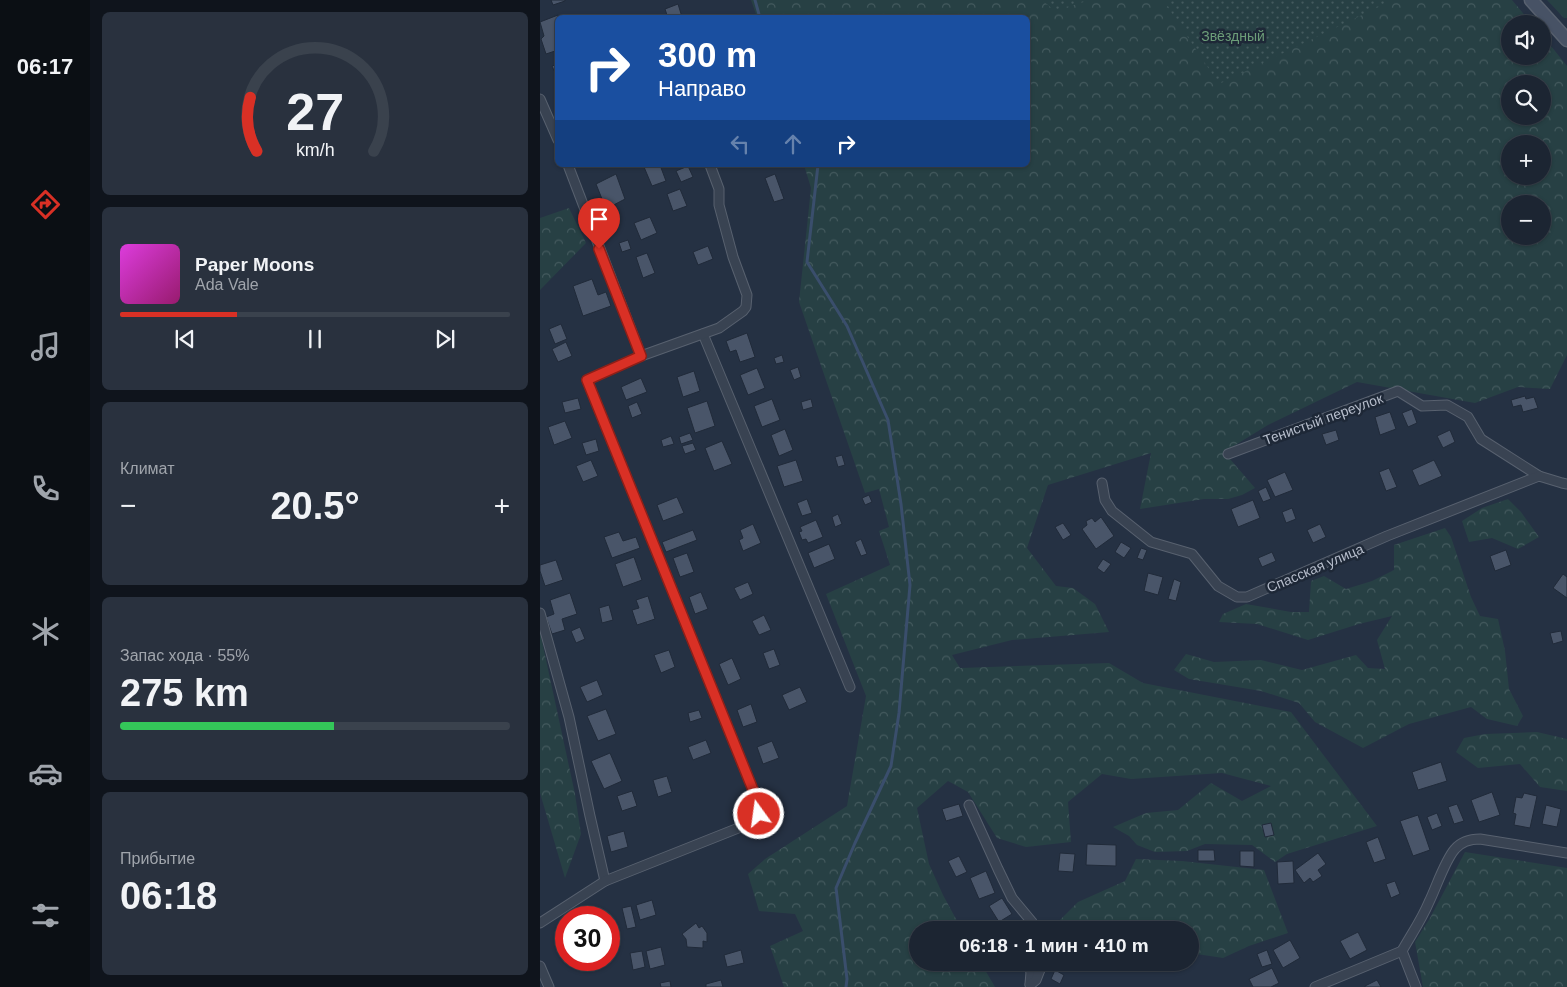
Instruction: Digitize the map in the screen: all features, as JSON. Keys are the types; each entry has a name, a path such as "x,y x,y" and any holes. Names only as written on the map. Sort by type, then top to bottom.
{"main road":[{"path":"1531,0 1567,40"}],"street":[{"path":"540,99 555,133"},
{"path":"569,167 641,356"},
{"path":"540,923 605,881 756,821 759,814 760,807 587,380 641,356 718,328 743,311 747,304 747,295 733,257 719,204 719,189 711,167"},
{"path":"703,334 850,687"},
{"name":"Тенистый переулок","path":"1228,454 1398,391 1422,406 1447,405 1468,417 1481,439 1539,476"},
{"path":"1539,476 1567,484"},
{"name":"Спасская улица","path":"1102,483 1108,506 1119,517 1151,542 1192,554 1218,586 1228,593 1241,598 1255,594 1388,536 1539,476"},
{"path":"540,613 569,717 605,881"},
{"path":"969,805 1012,898 1031,921"},
{"path":"1315,987 1402,951 1428,905 1449,858 1455,848 1463,843 1471,839 1480,839 1567,853"},
{"path":"1402,951 1416,987"},
{"path":"540,966 548,987"},
{"path":"1030,986 1032,980 1031,971"},
{"path":"1030,986 1036,980 1040,971"}],"green space":[{"path":"751,0 1512,0 1524,15 1501,15 1501,65 1551,65 1551,46 1567,66 1567,355 1550,389 1518,387 1475,403 1357,382 1268,425 1224,452 1255,488 1242,495 1228,499 1204,499 1140,509 1151,453 1048,485 1027,548 1056,586 1073,588 1095,604 1109,632 1012,640 952,655 960,668 1109,663 1143,683 1291,712 1377,826 1287,854 1275,862 1252,845 1205,844 1187,851 1155,852 1137,845 1129,836 1113,827 1146,813 1178,810 1211,783 1242,801 1271,786 1222,773 1131,779 1102,774 1068,802 1071,842 1026,847 997,838 968,792 948,781 917,808 929,864 957,921 909,921 909,971 986,971 995,987 784,987 770,946 803,931 795,914 759,911 748,874 765,859 847,806 866,696 826,594 890,565 879,531 889,527 879,489 865,493 799,302 811,188 805,167 1030,167 1030,15 756,15"},
{"path":"1042,0 1090,0 1055,11"},
{"name":"Звёздный","path":"1163,0 1393,0 1219,84"},
{"path":"1547,0 1567,0 1567,18 1564,18"},
{"path":"569,208 586,243 540,290 540,218"},
{"path":"1508,499 1521,512 1539,537 1518,549 1492,538 1469,542 1462,521 1482,508"},
{"path":"1445,528 1451,537 1471,597 1480,616 1498,619 1505,651 1509,689 1523,716 1517,726 1487,719 1471,707 1409,724 1363,748 1315,722 1299,703 1261,691 1189,679 1174,670 1186,654 1214,662 1261,660 1302,670 1356,655 1368,668 1385,669 1377,640 1392,616 1308,640 1257,624 1219,622 1223,614 1246,604 1291,612 1309,612 1311,581 1324,576 1346,589 1372,581 1394,570 1394,545"},
{"path":"540,632 575,794 581,834 565,878 540,793"},
{"path":"1537,732 1567,739 1567,791 1540,787 1520,764 1478,768 1456,752 1464,738 1485,734"},
{"path":"1465,852 1567,868 1567,987 1423,987 1415,942"},
{"path":"1136,859 1182,861 1264,870 1288,933 1249,946 1223,958 1199,954 1199,921 1059,921 1078,902 1125,881"}],"building":[{"path":"551,0 565,0 565,1 553,5"},
{"path":"678,4 681,15 667,15 665,9"},
{"path":"555,16 555,51 546,54 541,39 544,36 540,22"},
{"path":"644,167 661,167 666,181 652,186"},
{"path":"688,167 693,177 681,182 676,171"},
{"path":"616,174 625,199 606,209 596,184"},
{"path":"775,174 784,199 774,202 765,178"},
{"path":"680,189 687,206 673,211 667,194"},
{"path":"650,217 657,233 641,240 634,223"},
{"path":"628,240 631,249 622,252 619,243"},
{"path":"708,246 713,259 698,265 693,252"},
{"path":"647,253 655,273 643,278 636,257"},
{"path":"592,279 598,295 606,292 611,306 583,316 573,286"},
{"path":"561,324 567,339 555,344 549,329"},
{"path":"747,333 755,357 740,362 736,350 730,352 726,341"},
{"path":"566,342 572,356 558,362 552,349"},
{"path":"782,355 784,362 776,364 774,358"},
{"path":"798,367 801,377 794,380 790,370"},
{"path":"757,368 765,388 748,395 740,375"},
{"path":"694,371 700,391 683,397 677,377"},
{"path":"641,378 647,392 626,400 621,387"},
{"path":"1525,396 1526,399 1534,397 1538,408 1523,412 1521,405 1513,407 1511,400"},
{"path":"578,398 581,409 565,413 562,402"},
{"path":"772,399 780,420 762,427 754,406"},
{"path":"811,399 813,407 803,410 801,402"},
{"path":"707,401 715,426 695,433 687,408"},
{"path":"637,402 642,414 632,418 628,406"},
{"path":"1412,409 1417,423 1408,427 1402,413"},
{"path":"1390,412 1396,429 1380,435 1375,417"},
{"path":"565,421 572,438 554,445 548,427"},
{"path":"785,429 793,450 779,456 771,435"},
{"path":"1336,430 1339,440 1326,445 1322,434"},
{"path":"1450,430 1455,442 1443,448 1437,436"},
{"path":"690,433 693,440 681,444 679,437"},
{"path":"671,436 674,444 663,447 661,440"},
{"path":"596,439 599,451 586,455 582,443"},
{"path":"722,441 732,464 714,471 705,448"},
{"path":"693,443 696,450 685,454 682,446"},
{"path":"842,455 845,465 838,467 835,457"},
{"path":"591,460 598,476 583,482 576,466"},
{"path":"796,460 803,481 784,487 777,466"},
{"path":"1434,460 1442,476 1419,486 1412,470"},
{"path":"1389,468 1397,487 1386,491 1379,472"},
{"path":"1285,472 1293,490 1275,497 1267,480"},
{"path":"1266,487 1271,499 1263,502 1258,491"},
{"path":"869,495 872,502 865,505 862,498"},
{"path":"677,497 684,513 663,521 657,505"},
{"path":"807,499 812,513 802,516 797,503"},
{"path":"1253,500 1260,518 1238,527 1231,509"},
{"path":"1292,508 1296,519 1286,523 1282,512"},
{"path":"838,514 842,524 835,527 832,517"},
{"path":"1101,517 1114,536 1096,549 1082,529 1087,525 1086,521 1092,518 1095,522"},
{"path":"816,520 823,537 808,543 806,539 802,540 799,532 802,531 800,527"},
{"path":"1063,523 1071,535 1063,540 1055,527"},
{"path":"753,524 761,543 743,551 739,540 743,538 740,530"},
{"path":"1320,524 1326,537 1313,543 1307,530"},
{"path":"693,530 697,540 666,552 662,542"},
{"path":"619,532 623,541 636,537 640,548 612,558 604,537"},
{"path":"861,539 867,554 861,556 855,542"},
{"path":"1121,542 1131,548 1124,558 1115,552"},
{"path":"829,544 835,559 814,568 808,553"},
{"path":"1141,548 1147,550 1143,560 1137,558"},
{"path":"1506,550 1511,565 1495,571 1490,556"},
{"path":"1272,552 1276,561 1262,567 1258,558"},
{"path":"687,553 694,572 680,577 673,558"},
{"path":"634,557 642,580 623,587 615,564"},
{"path":"1103,559 1111,564 1104,573 1097,568"},
{"path":"556,560 563,580 545,586 540,565"},
{"path":"1148,573 1163,577 1158,595 1144,591"},
{"path":"1563,574 1567,577 1567,598 1553,588"},
{"path":"1174,579 1181,582 1176,601 1168,599"},
{"path":"748,582 753,594 740,600 734,588"},
{"path":"701,592 708,609 695,614 689,597"},
{"path":"570,593 577,614 562,619 565,630 552,634 546,617 554,614 550,600"},
{"path":"648,596 655,619 637,625 632,610 639,608 636,600"},
{"path":"609,605 613,620 602,623 599,608"},
{"path":"764,615 771,630 759,635 752,621"},
{"path":"580,627 585,639 576,643 571,631"},
{"path":"1561,631 1563,641 1553,644 1550,633"},
{"path":"774,649 780,665 769,669 763,653"},
{"path":"669,650 675,667 661,673 654,655"},
{"path":"732,658 741,679 728,685 719,664"},
{"path":"597,680 603,695 587,702 580,687"},
{"path":"800,687 807,702 789,710 782,695"},
{"path":"751,704 757,722 743,727 737,710"},
{"path":"606,709 616,734 598,741 587,716"},
{"path":"699,710 702,718 690,722 688,713"},
{"path":"706,740 711,753 693,760 688,747"},
{"path":"772,741 779,758 763,764 757,747"},
{"path":"610,753 622,781 604,789 591,761"},
{"path":"1441,762 1447,781 1418,790 1412,772"},
{"path":"667,776 672,792 658,797 653,780"},
{"path":"632,791 637,806 622,811 617,796"},
{"path":"1492,792 1500,815 1479,822 1471,800"},
{"path":"1524,793 1537,796 1530,828 1514,825 1516,814 1513,813 1516,797 1522,798"},
{"path":"959,804 963,816 946,821 942,809"},
{"path":"1457,804 1464,821 1454,824 1448,807"},
{"path":"1546,805 1561,809 1557,827 1542,824"},
{"path":"1437,813 1442,826 1432,830 1427,817"},
{"path":"1418,815 1430,850 1413,856 1400,821"},
{"path":"1271,823 1274,835 1265,837 1262,825"},
{"path":"624,831 628,847 611,852 607,836"},
{"path":"1378,837 1386,859 1374,863 1366,842"},
{"path":"1087,844 1116,845 1116,866 1086,865"},
{"path":"1198,850 1214,850 1215,861 1198,861"},
{"path":"1240,851 1254,851 1254,867 1240,866"},
{"path":"1060,853 1075,854 1073,872 1058,871"},
{"path":"1318,853 1326,864 1318,870 1322,876 1313,882 1310,878 1304,883 1295,870"},
{"path":"959,856 967,872 956,877 948,861"},
{"path":"1293,861 1294,883 1278,884 1277,862"},
{"path":"986,871 995,893 979,899 970,878"},
{"path":"1395,881 1400,894 1391,898 1386,884"},
{"path":"1002,898 1012,914 998,921 989,906"},
{"path":"652,900 656,915 640,920 636,905"},
{"path":"631,906 636,927 627,929 622,908"},
{"path":"696,923 699,928 702,926 707,933 707,942 703,941 703,948 687,947 686,939 682,934"},
{"path":"1358,932 1367,950 1350,959 1340,941"},
{"path":"1290,940 1300,958 1283,968 1273,950"},
{"path":"661,947 665,965 650,969 646,951"},
{"path":"741,950 744,963 727,967 724,955"},
{"path":"1267,950 1272,964 1262,967 1257,954"},
{"path":"642,951 645,967 633,970 630,953"},
{"path":"1272,968 1279,983 1271,987 1253,987 1249,979"},
{"path":"1055,971 1064,975 1060,984 1051,979"},
{"path":"721,980 723,987 706,987 706,984"},
{"path":"1377,980 1381,987 1365,987 1365,986"},
{"path":"670,981 671,987 661,987 660,983"}],"waterway":[{"path":"755,0 759,15"},
{"path":"818,167 807,262 847,326 888,420 901,504 910,585 899,713 891,766 836,888 847,979 846,987"}],"route":[{"path":"599,249 641,356 587,380 760,807 759,814"}]}
